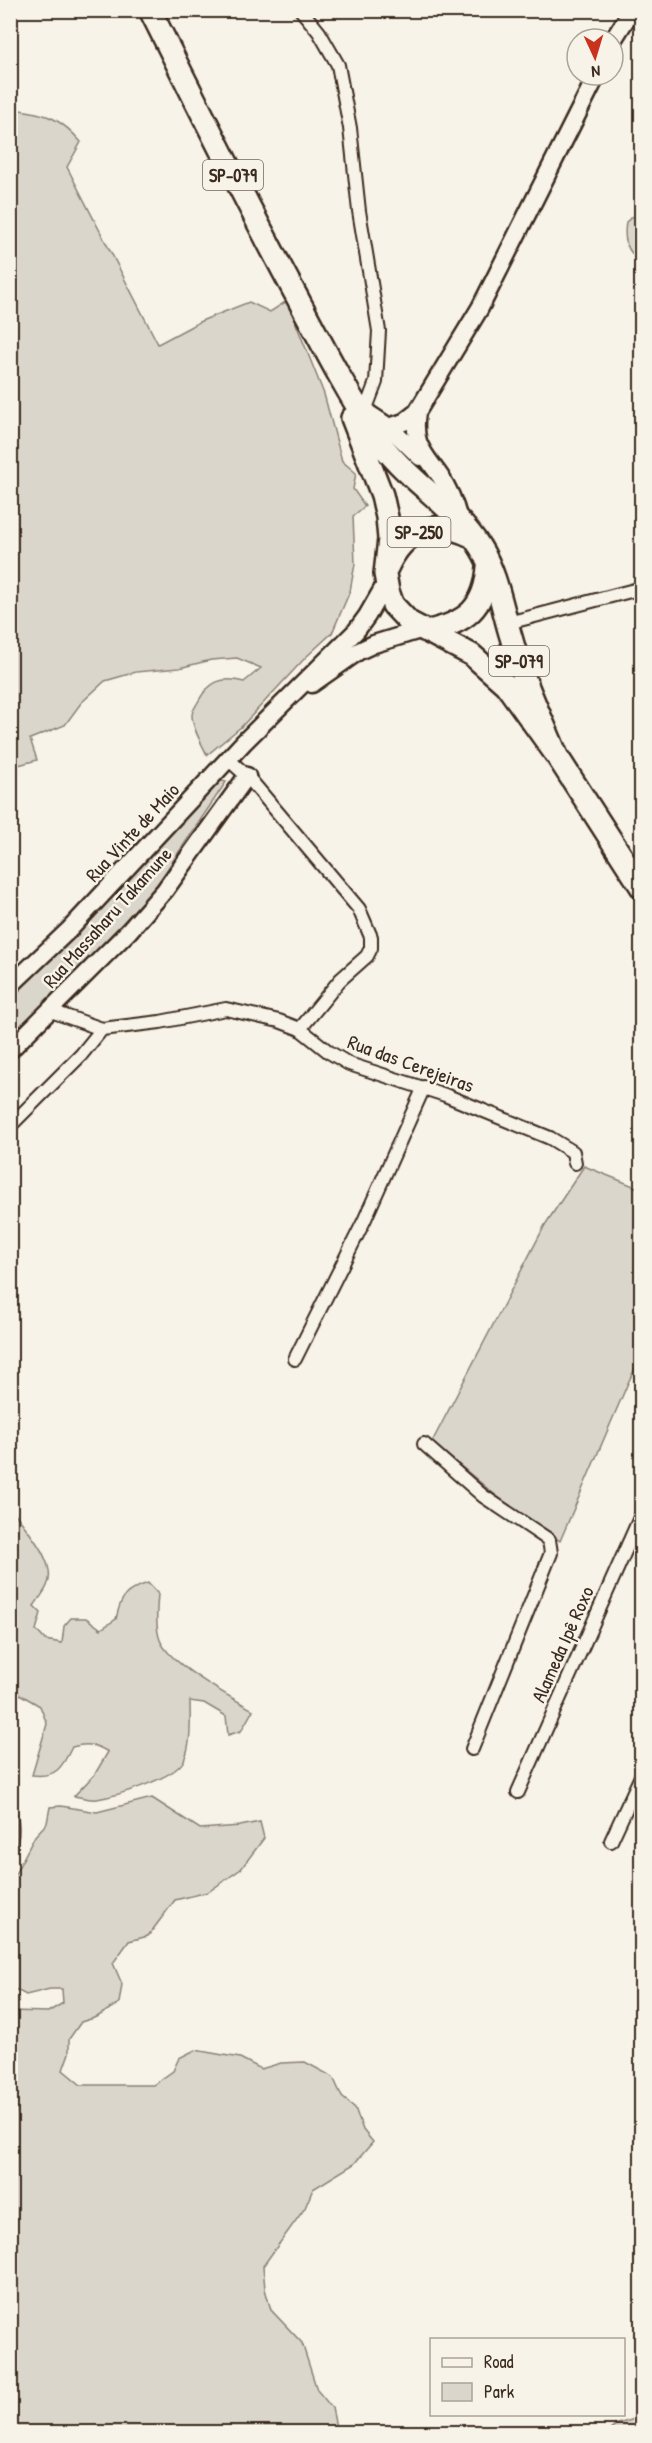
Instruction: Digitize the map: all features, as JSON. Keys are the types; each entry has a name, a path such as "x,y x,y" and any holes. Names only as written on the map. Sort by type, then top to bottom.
{"highway":[{"name":"SP-079","path":"150,10 260,230 376,437 466,530 488,564 525,677 557,756"},
{"name":"SP-079","path":"318,337 382,495 387,517 388,539 385,579 390,599 401,615 472,654 506,685 557,756 642,888"},
{"name":"SP-250","path":"385,579 400,546 424,529 466,530"},
{"name":"SP-250","path":"425,630 456,622 471,614 486,589 488,564"}],"street":[{"path":"301,10 319,32 338,64 350,128 359,211 379,331 376,382 362,409 389,427 440,477"},
{"path":"621,27 632,10"},
{"path":"389,427 404,422 417,412 480,308 591,87"},
{"path":"417,412 414,430 418,446 440,477 466,530"},
{"name":"Rua Vinte de Maio","path":"10,986 70,929 228,759 356,631 367,616 385,579"},
{"path":"508,623 642,588"},
{"name":"Rua Vinte de Maio","path":"282,704 359,651 374,644 425,630"},
{"path":"228,759 247,776 359,909 371,937 371,948 367,956 340,980 300,1029"},
{"name":"Rua Massaharu Takamune","path":"10,1050 129,931 165,890 247,776"},
{"name":"Rua das Cerejeiras","path":"51,1011 102,1029 160,1022 226,1010 259,1015 300,1029 329,1053 349,1064 424,1088 550,1138 573,1152 575,1163"},
{"path":"10,1126 81,1055 102,1029"},
{"path":"295,1359 364,1221 424,1088"},
{"path":"424,1444 483,1496 549,1540 551,1546 551,1553 472,1749"},
{"name":"Alameda Ipê Roxo","path":"518,1792 642,1512"},
{"path":"611,1841 642,1774"}],"green space":[{"path":"20,110 54,119 68,128 81,142 67,167 158,344 201,321 249,302 270,312 287,301 324,394 342,461 356,473 353,489 365,506 353,516 355,564 350,591 332,633 306,657 242,726 207,755 192,720 193,710 202,695 212,685 223,680 244,682 261,668 237,658 211,660 179,668 136,672 105,681 81,703 65,725 30,739 37,760 11,767 10,118"},
{"path":"641,210 641,263 629,250 625,235 626,222"},
{"path":"218,780 226,782 152,892 11,1040 11,990"},
{"path":"584,1166 641,1189 641,1356 560,1541 519,1515 432,1442 545,1225"},
{"path":"11,1508 38,1546 48,1567 47,1586 34,1606 41,1613 36,1630 45,1640 62,1643 64,1626 71,1618 86,1618 101,1629 116,1619 125,1595 148,1583 158,1594 157,1629 166,1649 201,1679 253,1710 241,1731 228,1735 226,1716 204,1703 190,1701 187,1753 179,1767 158,1779 131,1790 97,1799 74,1796 95,1774 108,1752 99,1747 86,1745 72,1747 65,1761 53,1773 32,1775 47,1724 40,1706 11,1689"},
{"path":"152,1798 200,1829 260,1822 264,1838 241,1869 208,1892 175,1900 148,1936 129,1941 113,1963 122,1984 119,2003 97,2017 81,2022 69,2039 69,2053 63,2070 81,2085 153,2085 173,2071 179,2058 195,2050 240,2058 261,2069 281,2063 305,2062 333,2077 342,2097 355,2108 363,2130 373,2142 354,2164 313,2189 305,2208 263,2266 265,2289 271,2310 302,2343 317,2390 332,2408 337,2432 11,2432 10,2140 16,2108 11,2101 11,2011 48,2012 63,2003 62,1989 50,1989 26,1995 11,1987 11,1878 35,1836 47,1823 50,1807 61,1806 97,1812"},
{"path":"641,2417 641,2432 610,2432 615,2425"}],"shaded area":[{"path":"11,1802 19,1821 19,1835 11,1853"}]}
